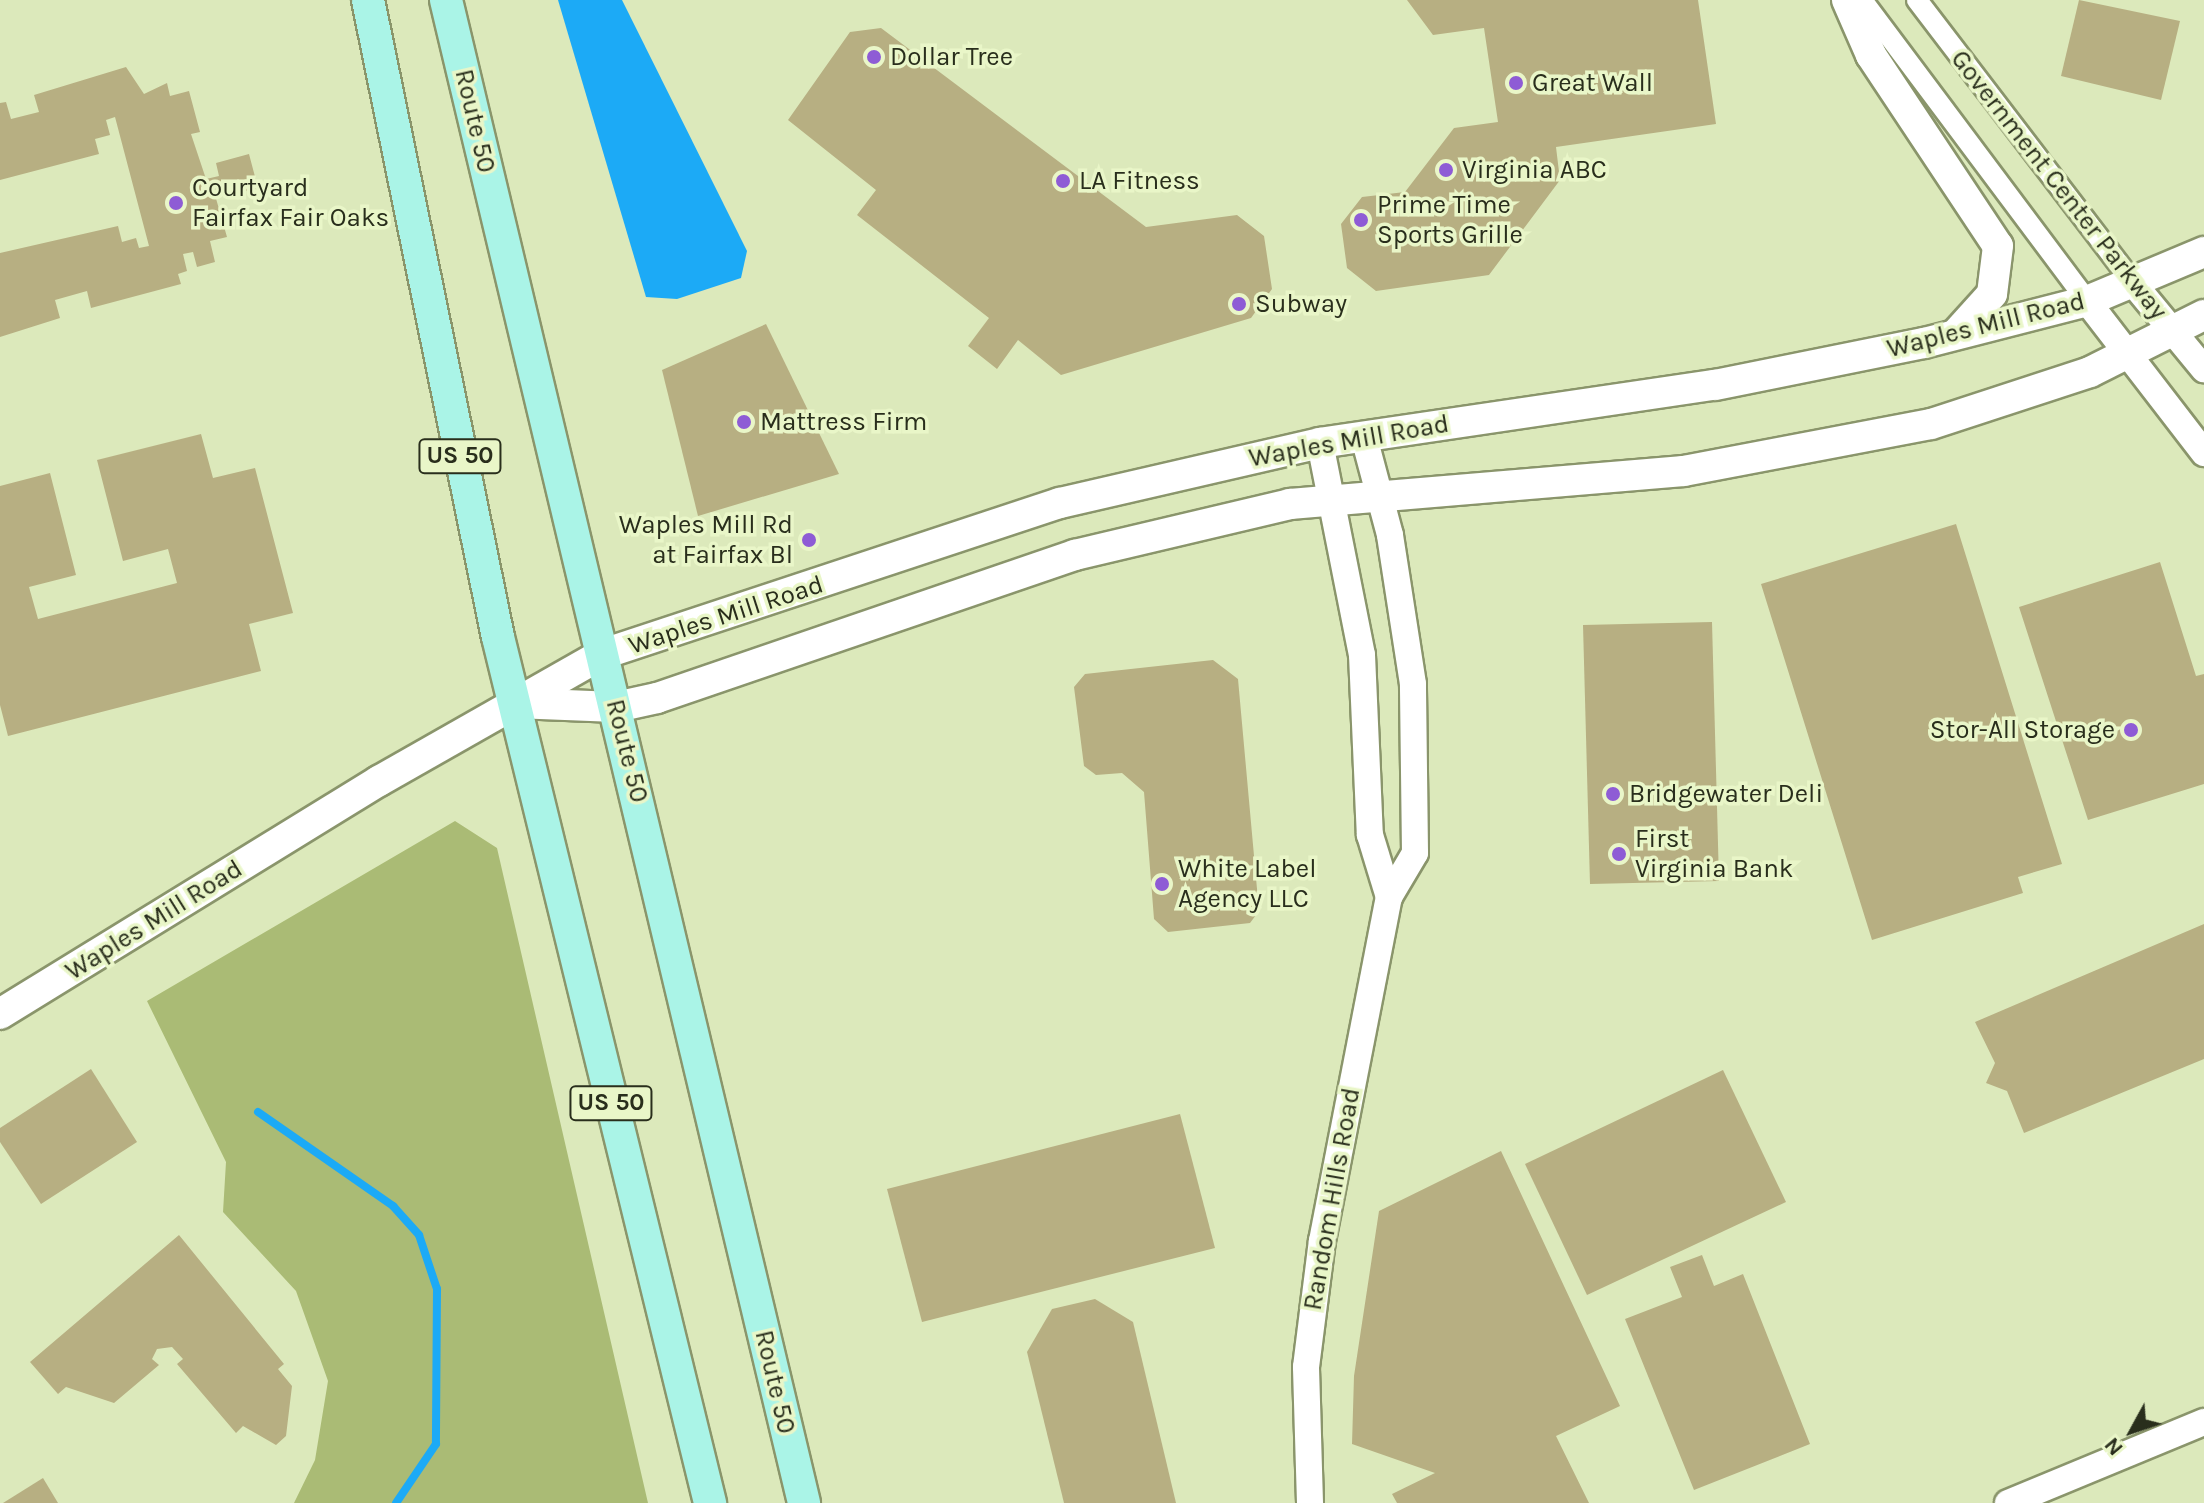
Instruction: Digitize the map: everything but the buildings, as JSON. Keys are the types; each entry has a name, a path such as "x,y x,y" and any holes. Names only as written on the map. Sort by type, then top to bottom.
{"main road":[{"name":"US 50","path":"368,0 513,703 710,1503"},
{"name":"Route 50","path":"446,0 804,1503"},
{"path":"1847,0 1871,55 1998,246 1992,294 1955,334"},
{"name":"Waples Mill Road","path":"0,1014 513,703 603,654 1046,508 1320,443 1715,385 1955,334 2087,301 2204,252"},
{"name":"Waples Mill Road","path":"513,703 616,707 815,648 1075,555 1335,499 1684,471 1842,444 1931,424 2126,357 2204,315"}],"street":[{"name":"Government Center Parkway","path":"1862,0 2126,357 2204,453"},
{"name":"Government Center Parkway","path":"1917,0 2133,283 2204,369"},
{"name":"Random Hills Road","path":"1310,1503 1312,1308 1389,897 1415,853 1413,684 1378,495 1364,437"},
{"name":"Random Hills Road","path":"1320,443 1335,499 1362,655 1370,835 1389,897"},
{"path":"2008,1503 2204,1422"}],"green space":[{"path":"455,821 497,848 648,1503 294,1503 315,1460 328,1381 296,1291 223,1212 226,1162 147,1001"}],"water":[{"path":"558,0 622,0 747,251 741,278 677,299 646,297"}],"waterway":[{"path":"258,1112 393,1206 419,1235 437,1289 436,1444 396,1503"}],"place":[{"name":"Dollar Tree","path":"874,57"},
{"name":"Great Wall","path":"1516,83"},
{"name":"Virginia ABC","path":"1446,170"},
{"name":"LA Fitness","path":"1063,181"},
{"name":"Courtyard Fairfax Fair Oaks","path":"176,203"},
{"name":"Prime Time Sports Grille","path":"1361,220"},
{"name":"Subway","path":"1239,304"},
{"name":"Mattress Firm","path":"744,422"},
{"name":"Waples Mill Rd at Fairfax Bl","path":"809,540"},
{"name":"Stor-All Storage","path":"2131,730"},
{"name":"Bridgewater Deli","path":"1613,794"},
{"name":"First Virginia Bank","path":"1619,854"},
{"name":"White Label Agency LLC","path":"1162,884"}]}
